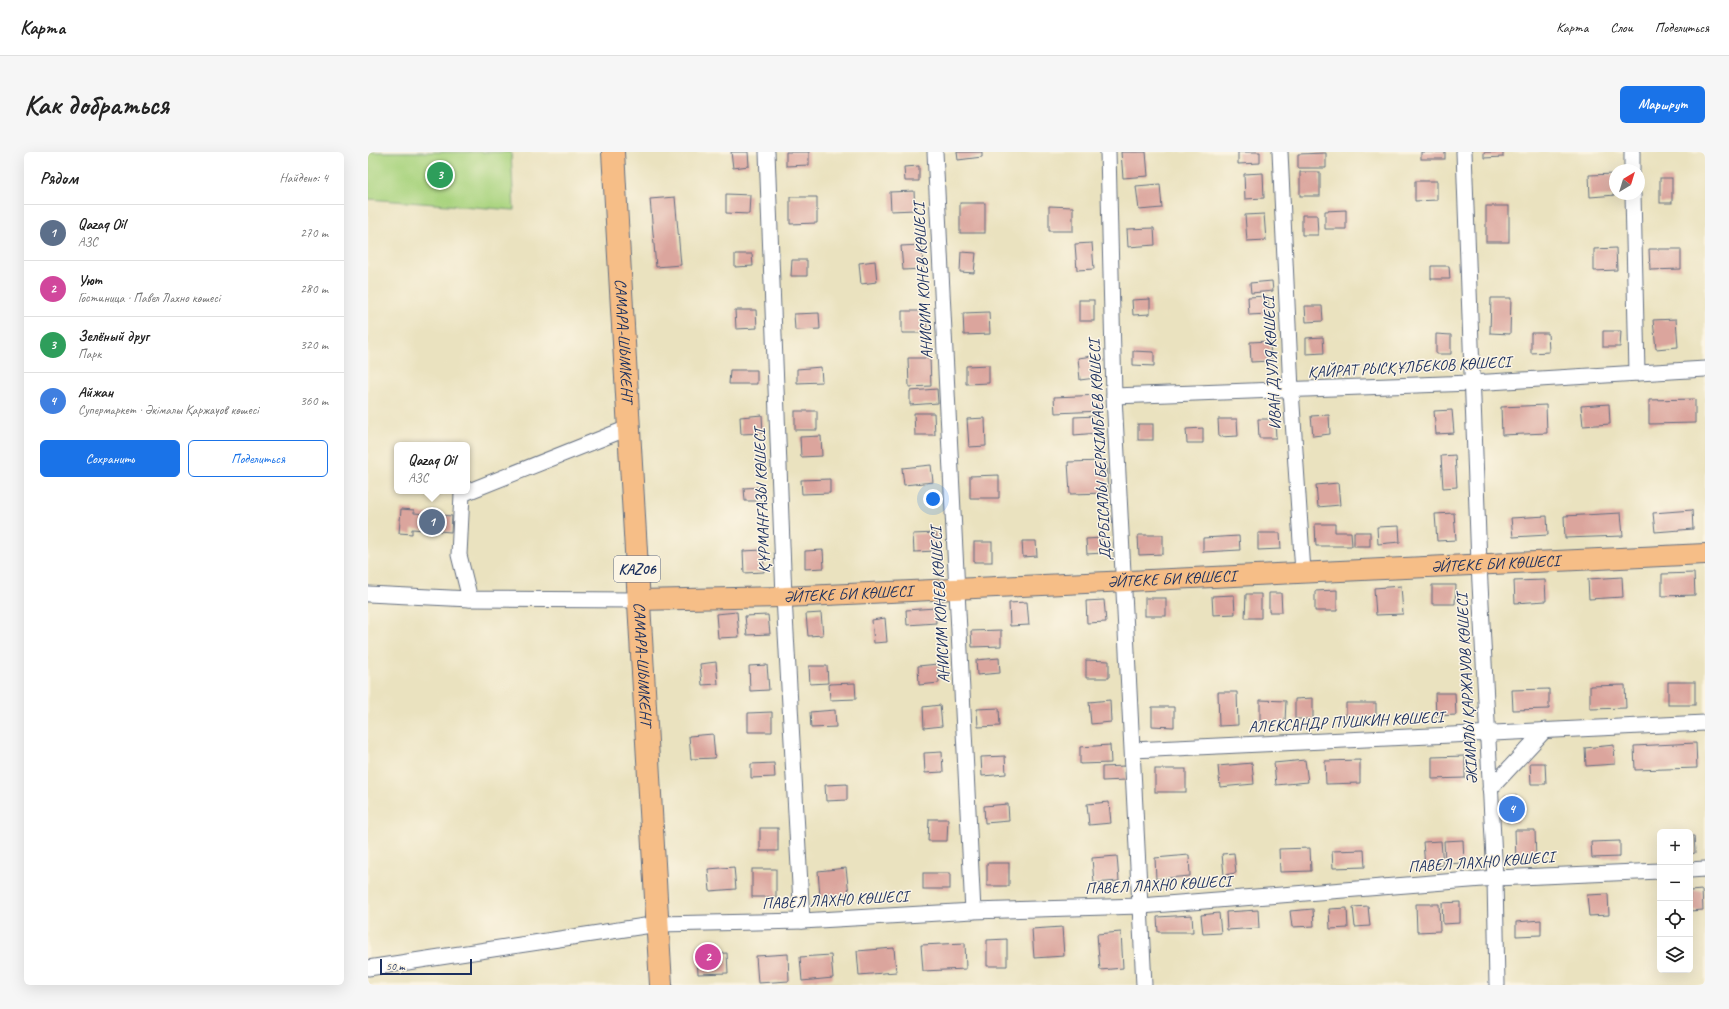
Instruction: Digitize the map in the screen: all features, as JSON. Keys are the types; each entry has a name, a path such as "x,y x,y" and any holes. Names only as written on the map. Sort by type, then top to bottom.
{"highway":[{"name":"САМАРА-ШЫМКЕНТ","path":"612,152 662,985"}],"main road":[{"name":"ӘЙТЕКЕ БИ КӨШЕСІ","path":"638,600 958,589 1705,554"}],"street":[{"name":"ҚҰРМАНҒАЗЫ КӨШЕСІ","path":"767,152 784,596 802,921"},
{"name":"АНИСИМ КОНЕВ КӨШЕСІ","path":"935,152 973,911"},
{"name":"ДЕРБІСАЛЫ БЕРКІМБАЕВ КӨШЕСІ","path":"1108,152 1114,396 1144,985"},
{"name":"ИВАН ДУЛЯ КӨШЕСІ","path":"1280,152 1291,390 1303,572"},
{"name":"ӘКІМАЛЫ ҚАРЖАУОВ КӨШЕСІ","path":"1464,152 1478,564 1495,878 1497,985"},
{"path":"1632,152 1632,164"},
{"path":"1633,200 1637,373"},
{"name":"ҚАЙРАТ РЫСҚҰЛБЕКОВ КӨШЕСІ","path":"1114,396 1472,383 1705,369"},
{"path":"470,491 628,428"},
{"path":"462,494 459,555 470,599"},
{"path":"368,594 470,599 638,600"},
{"name":"АЛЕКСАНДР ПУШКИН КӨШЕСІ","path":"1133,750 1487,732 1705,723"},
{"path":"1490,790 1545,730"},
{"path":"1693,870 1705,869"},
{"name":"ПАВЕЛ ЛАХНО КӨШЕСІ","path":"368,968 658,924 802,921 973,911 1141,906 1495,878 1657,871"}],"green space":[{"path":"368,152 511,152 514,210 368,199"}],"building":[{"path":"731,152 748,152 749,166 733,168"},
{"path":"786,152 809,152 809,165 786,166"},
{"path":"957,152 982,152 982,157 958,160"},
{"path":"1121,152 1146,152 1148,176 1123,178"},
{"path":"1238,152 1260,152 1260,163 1238,164"},
{"path":"1421,152 1445,152 1445,159 1421,159"},
{"path":"1484,152 1503,152 1503,157 1484,158"},
{"path":"1326,153 1326,168 1298,168 1298,154"},
{"path":"919,166 919,181 905,181 904,167"},
{"path":"1300,172 1320,172 1320,196 1300,196"},
{"path":"1263,173 1264,198 1245,199 1244,174"},
{"path":"1609,174 1609,196 1590,197 1589,175"},
{"path":"1660,178 1672,178 1672,203 1660,203"},
{"path":"1415,181 1437,181 1437,200 1415,201"},
{"path":"1160,184 1162,208 1139,210 1136,186"},
{"path":"914,191 915,210 891,211 890,192"},
{"path":"726,194 750,195 749,214 726,213"},
{"path":"675,197 681,265 656,267 650,199"},
{"path":"790,197 817,197 817,223 790,224"},
{"path":"960,203 985,203 985,233 960,233"},
{"path":"1049,206 1073,207 1073,231 1049,231"},
{"path":"1486,206 1509,206 1509,242 1486,242"},
{"path":"1346,210 1346,229 1325,229 1325,211"},
{"path":"1264,214 1266,240 1247,241 1245,215"},
{"path":"1302,215 1317,215 1318,235 1302,235"},
{"path":"1154,228 1155,245 1128,247 1127,229"},
{"path":"1092,243 1094,269 1077,270 1075,244"},
{"path":"922,245 923,269 903,270 901,246"},
{"path":"1616,248 1617,270 1594,271 1594,249"},
{"path":"1649,249 1681,249 1681,269 1650,270"},
{"path":"961,252 976,253 974,273 960,272"},
{"path":"735,254 752,254 753,266 735,267"},
{"path":"792,260 807,260 807,276 791,276"},
{"path":"875,261 877,282 861,284 859,263"},
{"path":"1431,266 1449,266 1450,279 1431,279"},
{"path":"1272,281 1273,291 1251,293 1250,283"},
{"path":"1268,296 1269,314 1249,315 1248,297"},
{"path":"1491,298 1511,298 1510,334 1490,333"},
{"path":"1150,299 1150,314 1133,315 1132,300"},
{"path":"1079,300 1094,300 1094,321 1079,321"},
{"path":"1305,306 1322,306 1323,321 1306,322"},
{"path":"735,310 756,310 757,328 736,329"},
{"path":"902,311 926,311 927,333 902,333"},
{"path":"989,312 990,334 964,335 963,313"},
{"path":"819,313 820,329 795,330 794,314"},
{"path":"1676,319 1678,347 1656,349 1653,320"},
{"path":"1603,331 1621,331 1620,347 1603,347"},
{"path":"1531,333 1548,333 1549,352 1531,353"},
{"path":"1436,334 1451,335 1451,354 1436,354"},
{"path":"1323,337 1324,353 1306,354 1306,338"},
{"path":"1270,341 1271,361 1251,362 1250,342"},
{"path":"1133,351 1154,352 1154,366 1133,365"},
{"path":"1093,356 1095,378 1080,380 1078,358"},
{"path":"908,358 930,358 931,386 909,387"},
{"path":"989,365 989,383 966,384 966,366"},
{"path":"821,367 822,382 797,383 797,369"},
{"path":"730,370 757,370 757,384 729,384"},
{"path":"937,389 938,403 910,405 910,391"},
{"path":"1101,395 1102,411 1055,413 1054,397"},
{"path":"1695,399 1695,423 1649,424 1649,400"},
{"path":"1609,404 1610,424 1583,426 1581,406"},
{"path":"1546,405 1547,433 1502,435 1501,407"},
{"path":"1452,410 1454,433 1436,434 1434,411"},
{"path":"795,411 817,411 817,430 795,430"},
{"path":"914,413 934,413 935,435 915,435"},
{"path":"762,415 763,433 741,434 740,417"},
{"path":"1329,415 1330,434 1313,436 1311,416"},
{"path":"1097,416 1098,433 1074,435 1074,417"},
{"path":"985,418 986,446 969,447 967,419"},
{"path":"1218,419 1237,419 1238,436 1219,437"},
{"path":"1258,419 1275,419 1276,438 1259,438"},
{"path":"1138,424 1153,424 1153,440 1138,440"},
{"path":"1203,428 1203,443 1187,443 1186,429"},
{"path":"821,436 822,456 801,457 800,437"},
{"path":"1455,455 1457,487 1443,488 1441,456"},
{"path":"1106,461 1108,493 1070,494 1068,462"},
{"path":"931,465 933,482 904,485 902,468"},
{"path":"999,475 999,498 970,498 970,476"},
{"path":"830,479 830,493 802,494 801,480"},
{"path":"1338,483 1340,505 1318,507 1316,485"},
{"path":"764,487 764,501 745,501 744,488"},
{"path":"401,509 414,510 414,513 452,516 451,532 412,529 412,534 399,533"},
{"path":"1692,510 1693,529 1655,532 1653,513"},
{"path":"1454,513 1456,540 1437,541 1435,514"},
{"path":"1621,513 1623,536 1565,538 1564,516"},
{"path":"1547,516 1548,535 1513,537 1511,518"},
{"path":"1315,524 1335,524 1335,532 1351,532 1352,546 1316,546"},
{"path":"1399,526 1400,542 1378,544 1377,527"},
{"path":"1354,532 1370,532 1370,546 1354,546"},
{"path":"936,533 937,551 914,552 913,534"},
{"path":"1258,533 1280,533 1281,549 1258,550"},
{"path":"1138,535 1163,535 1163,554 1139,555"},
{"path":"1239,536 1240,550 1203,552 1203,538"},
{"path":"1102,538 1103,553 1087,554 1086,539"},
{"path":"1022,541 1036,541 1037,556 1023,557"},
{"path":"974,542 992,542 992,562 974,562"},
{"path":"763,550 764,572 744,573 743,551"},
{"path":"823,550 824,568 805,569 805,551"},
{"path":"1694,573 1695,595 1662,596 1662,574"},
{"path":"1622,577 1623,597 1589,599 1588,579"},
{"path":"1545,580 1546,601 1515,603 1514,581"},
{"path":"1432,585 1456,585 1455,604 1432,604"},
{"path":"1401,586 1403,614 1376,615 1374,588"},
{"path":"1337,590 1337,611 1315,611 1315,591"},
{"path":"1269,593 1281,593 1282,612 1269,612"},
{"path":"1246,594 1261,594 1261,618 1245,618"},
{"path":"1234,595 1235,614 1213,615 1212,596"},
{"path":"1145,598 1166,598 1166,616 1145,616"},
{"path":"1104,600 1106,622 1087,623 1086,601"},
{"path":"1027,602 1029,625 1010,626 1009,603"},
{"path":"935,608 936,623 907,625 906,610"},
{"path":"737,612 739,637 718,638 716,614"},
{"path":"821,613 823,635 808,636 806,614"},
{"path":"768,615 770,634 747,635 745,616"},
{"path":"885,618 887,642 874,643 872,620"},
{"path":"1001,630 1001,646 972,647 971,631"},
{"path":"999,658 1000,673 977,675 976,660"},
{"path":"1086,660 1109,661 1109,678 1086,678"},
{"path":"716,662 718,684 702,685 700,664"},
{"path":"938,664 939,683 919,685 918,666"},
{"path":"767,665 769,690 750,691 749,666"},
{"path":"809,666 827,666 828,683 810,684"},
{"path":"1668,682 1695,682 1695,705 1668,705"},
{"path":"855,683 856,699 830,700 829,684"},
{"path":"1625,685 1626,708 1590,709 1590,686"},
{"path":"1549,689 1549,709 1513,710 1512,690"},
{"path":"1218,692 1237,692 1238,725 1219,726"},
{"path":"1435,693 1455,693 1456,715 1436,716"},
{"path":"1313,698 1313,719 1295,719 1295,699"},
{"path":"1110,700 1111,722 1091,724 1089,702"},
{"path":"1260,700 1286,701 1285,722 1260,722"},
{"path":"1346,703 1376,703 1376,717 1346,718"},
{"path":"940,705 942,726 924,728 923,707"},
{"path":"1152,707 1174,707 1174,727 1152,726"},
{"path":"999,708 1000,726 978,727 977,709"},
{"path":"835,710 836,727 811,728 810,712"},
{"path":"772,712 772,732 748,732 748,713"},
{"path":"713,734 715,758 691,759 689,736"},
{"path":"1696,743 1697,768 1635,770 1634,746"},
{"path":"1110,745 1111,763 1080,764 1080,747"},
{"path":"1614,745 1615,764 1586,766 1585,748"},
{"path":"942,752 943,772 925,773 924,753"},
{"path":"1005,756 1006,774 982,776 981,757"},
{"path":"1465,756 1465,778 1432,779 1432,757"},
{"path":"1305,760 1308,782 1276,785 1274,763"},
{"path":"1360,760 1360,783 1326,784 1325,761"},
{"path":"774,763 775,777 751,778 751,764"},
{"path":"1252,763 1254,784 1220,787 1218,766"},
{"path":"1530,763 1545,763 1546,784 1531,784"},
{"path":"1125,766 1126,780 1102,781 1102,767"},
{"path":"1155,769 1186,769 1186,792 1155,792"},
{"path":"847,784 847,800 826,801 825,785"},
{"path":"1516,795 1518,822 1507,822 1505,796"},
{"path":"1109,802 1111,823 1089,825 1087,804"},
{"path":"1008,804 1009,821 985,823 984,806"},
{"path":"929,819 948,819 947,841 928,841"},
{"path":"760,828 778,828 778,851 760,851"},
{"path":"1515,830 1535,830 1536,861 1516,862"},
{"path":"1693,836 1694,836 1695,853 1693,853"},
{"path":"1463,840 1464,863 1445,864 1444,841"},
{"path":"1441,841 1443,865 1425,867 1423,842"},
{"path":"1620,841 1620,857 1592,858 1591,842"},
{"path":"1310,848 1311,871 1280,872 1279,849"},
{"path":"1364,850 1365,867 1333,868 1332,851"},
{"path":"1234,853 1236,873 1224,875 1222,854"},
{"path":"1189,855 1190,876 1156,879 1155,858"},
{"path":"1117,856 1119,881 1094,883 1092,858"},
{"path":"987,863 1009,863 1009,886 987,886"},
{"path":"734,867 736,889 710,891 708,869"},
{"path":"846,868 849,894 820,897 818,871"},
{"path":"752,869 776,869 776,897 752,897"},
{"path":"923,873 950,873 950,889 923,889"},
{"path":"1702,890 1703,910 1693,911 1693,891"},
{"path":"1608,894 1609,915 1589,916 1587,895"},
{"path":"1460,902 1460,923 1443,924 1442,903"},
{"path":"1416,904 1439,904 1440,931 1417,932"},
{"path":"1368,906 1370,926 1355,927 1353,907"},
{"path":"1347,908 1348,928 1330,929 1329,909"},
{"path":"1313,909 1314,926 1292,927 1290,911"},
{"path":"1258,910 1259,928 1227,930 1226,912"},
{"path":"1219,913 1221,933 1203,934 1201,915"},
{"path":"1192,915 1193,932 1158,932 1157,917"},
{"path":"1541,920 1541,935 1516,936 1516,922"},
{"path":"1062,927 1064,956 1034,958 1032,929"},
{"path":"1121,932 1123,968 1100,970 1097,934"},
{"path":"1007,939 1007,966 987,966 987,940"},
{"path":"965,943 966,969 923,971 921,945"},
{"path":"894,948 896,972 859,975 857,951"},
{"path":"727,953 728,973 698,974 697,955"},
{"path":"788,954 789,981 758,983 756,956"},
{"path":"831,955 833,978 802,981 800,957"}],"place":[{"name":"Зелёный друг","path":"440,175"},
{"name":"Qazaq Oil","path":"432,522"},
{"name":"Айжан","path":"1512,809"},
{"name":"Уют","path":"708,957"}]}
